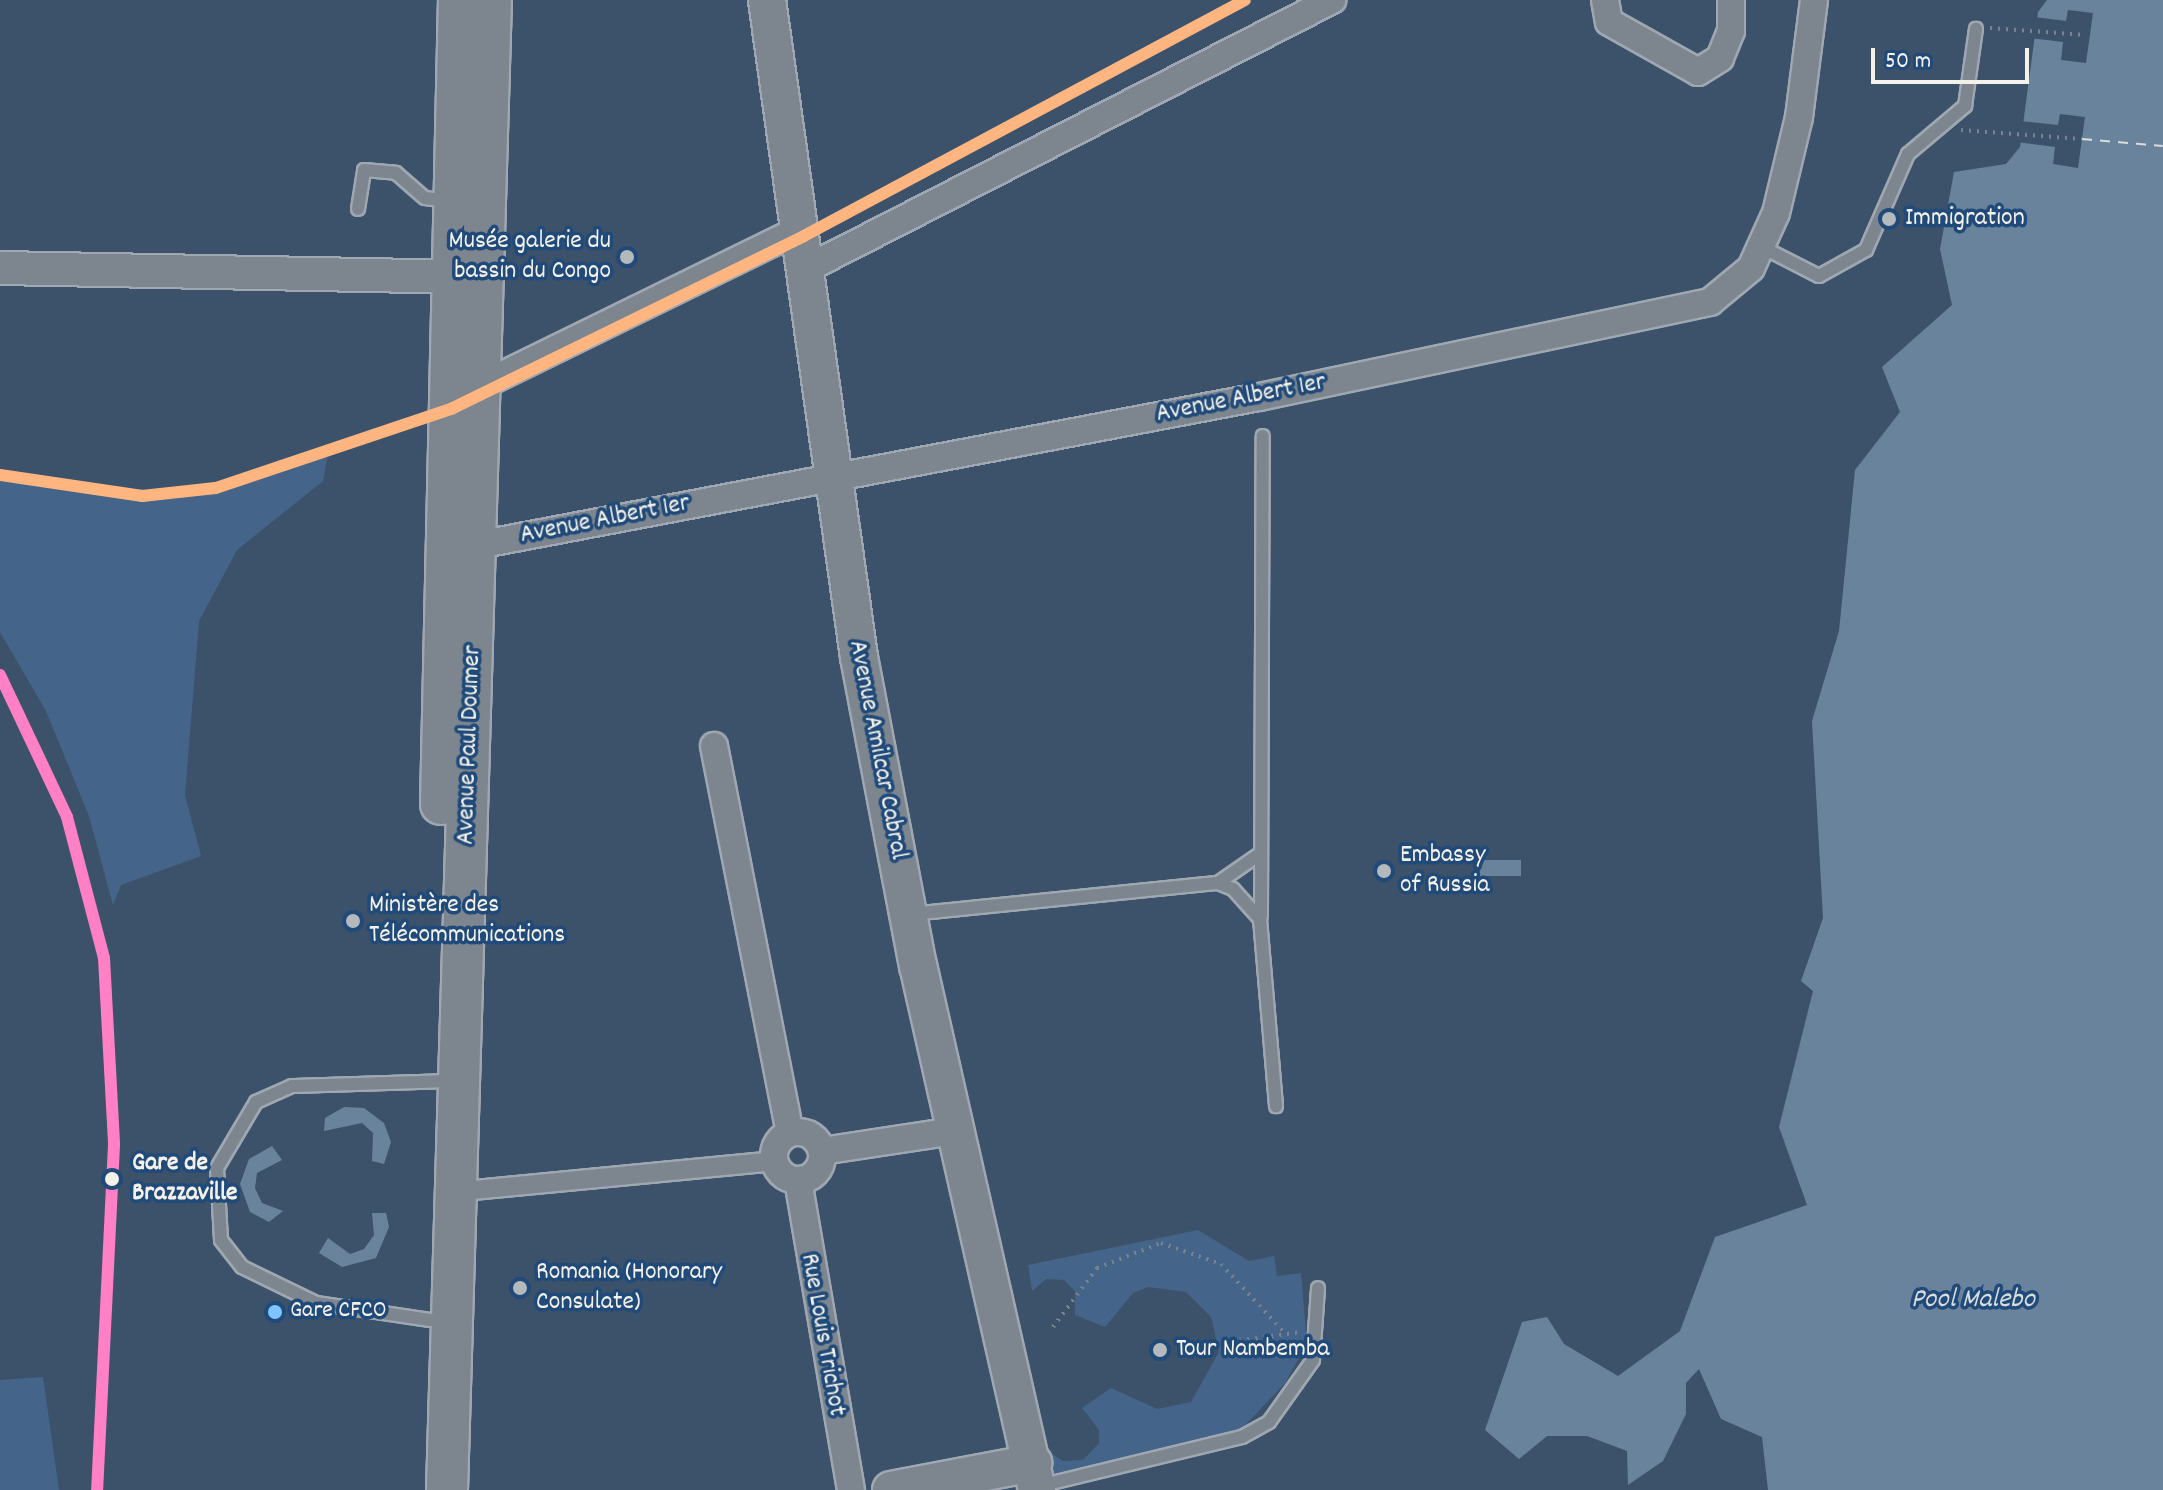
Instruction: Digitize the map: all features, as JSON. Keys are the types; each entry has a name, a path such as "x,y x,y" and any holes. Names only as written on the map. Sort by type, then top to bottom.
{"main road":[{"name":"Avenue Paul Doumer","path":"427,1490 430,1320 447,1081 469,277 470,203 459,0"},
{"name":"Avenue Paul Doumer","path":"470,203 491,0"},
{"name":"Avenue Amilcar Cabral","path":"767,0 803,228 834,479 908,914 954,1131 1035,1480"},
{"name":"Avenue Paul Doumer","path":"447,1081 453,1192 447,1490"},
{"path":"891,1490 1035,1480"}],"street":[{"path":"808,268 1332,0"},
{"path":"1605,0 1609,22 1698,72 1720,58 1731,31 1731,0"},
{"name":"Avenue Albert 1er","path":"462,548 834,479 1710,302 1736,284 1762,247 1799,117 1814,0"},
{"path":"466,393 803,228"},
{"path":"0,268 469,277"},
{"path":"714,746 790,1133"},
{"path":"822,1151 954,1131"},
{"path":"775,1161 776,1146 790,1133 808,1133 822,1151"},
{"path":"453,1192 775,1161 798,1180 815,1173 822,1151"},
{"name":"Rue Louis Trichot","path":"798,1180 851,1490"}],"lane":[{"path":"1762,247 1819,276 1850,265 1879,231 1908,154 1965,106 1976,29"},
{"path":"358,209 364,170 399,174 425,198 470,203"},
{"path":"1263,436 1260,919 1276,1106"},
{"path":"908,914 1218,883 1261,853"},
{"path":"1218,883 1249,900 1260,919"},
{"path":"430,1320 316,1303 274,1287 242,1267 221,1240 214,1206 217,1168 256,1102 325,1080 447,1081"},
{"path":"1035,1480 1242,1437 1299,1389 1315,1332 1318,1288"}],"path":[{"path":"1976,29 2012,25 2085,35"},
{"path":"1934,131 2082,139"},
{"path":"1053,1327 1097,1268 1161,1243 1221,1264 1284,1332"},
{"path":"1208,1345 1284,1332 1315,1332"}],"shaded area":[{"path":"328,454 323,481 237,550 199,621 185,795 201,856 121,885 113,905 89,816 46,711 0,632 0,474 142,496 216,488"},
{"path":"1198,1230 1249,1261 1274,1256 1277,1276 1301,1273 1307,1344 1285,1383 1237,1434 1052,1474 1049,1452 1063,1461 1083,1460 1099,1443 1099,1430 1082,1408 1111,1388 1157,1409 1191,1402 1219,1352 1211,1317 1186,1292 1148,1287 1133,1293 1105,1327 1075,1315 1075,1291 1064,1280 1046,1279 1032,1291 1028,1265"},
{"path":"43,1377 59,1490 0,1490 0,1380"}],"water":[{"name":"Pool Malebo","path":"2047,0 2163,0 2163,1490 1768,1490 1762,1437 1721,1419 1699,1369 1686,1383 1686,1414 1663,1461 1628,1485 1627,1451 1587,1436 1547,1436 1519,1459 1485,1430 1522,1322 1547,1317 1564,1344 1618,1376 1680,1331 1715,1237 1807,1205 1779,1127 1813,991 1801,981 1823,918 1812,721 1839,631 1855,470 1900,412 1882,367 1952,305 1940,249 1954,172 2006,164 2020,147 2038,12"},
{"path":"1480,860 1521,860 1521,876 1480,876"},
{"path":"344,1107 364,1108 384,1123 391,1142 384,1164 372,1161 373,1133 362,1123 324,1131 325,1118"},
{"path":"272,1146 282,1160 257,1173 255,1188 262,1203 283,1211 269,1222 250,1212 240,1184 249,1159"},
{"path":"372,1213 386,1213 389,1227 376,1258 342,1267 319,1253 328,1238 350,1254 364,1249 374,1235"}],"pier":[{"path":"2068,10 2093,13 2086,63 2061,60 2063,42 2031,38 2034,17 2066,21"},
{"path":"2060,114 2085,117 2078,168 2053,164 2055,147 2017,142 2020,121 2058,125"}],"ferry route":[{"path":"2082,139 2163,146"}],"railway":[{"path":"0,475 142,496 216,488 451,409 804,236 1245,0"}],"transit line":[{"path":"0,475 142,496 216,488 451,409 804,236 1245,0"},
{"path":"0,675 67,817 104,958 114,1145 97,1490"}],"place":[{"name":"Immigration","path":"1889,219"},
{"name":"Musée galerie du bassin du Congo","path":"627,257"},
{"name":"Embassy of Russia","path":"1384,871"},
{"name":"Ministère des Télécommunications","path":"353,921"},
{"name":"Gare de Brazzaville","path":"112,1179"},
{"name":"Romania (Honorary Consulate)","path":"520,1288"},
{"name":"Gare CFCO","path":"275,1312"},
{"name":"Tour Nambemba","path":"1160,1350"}]}
